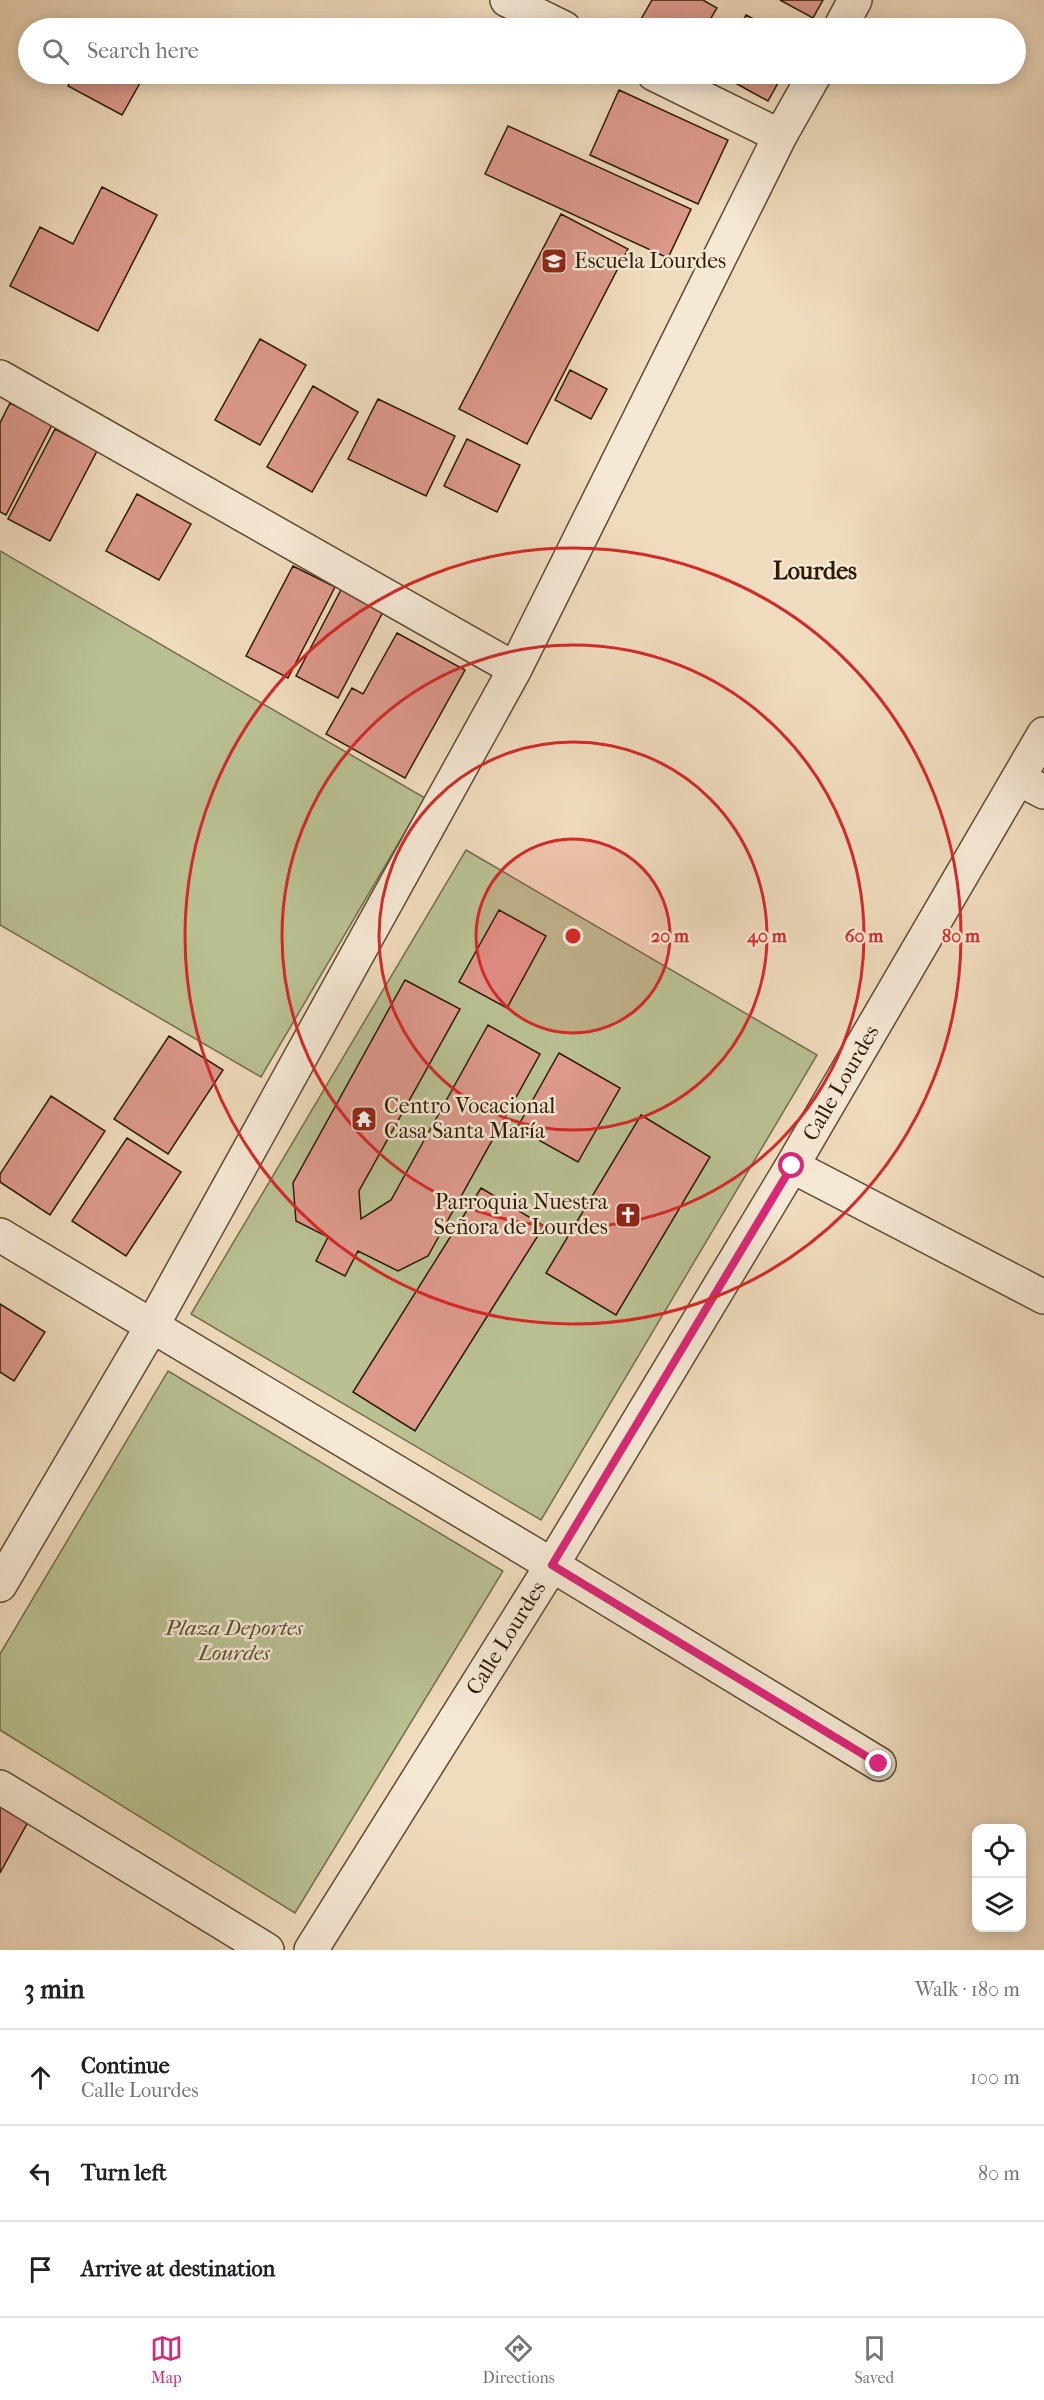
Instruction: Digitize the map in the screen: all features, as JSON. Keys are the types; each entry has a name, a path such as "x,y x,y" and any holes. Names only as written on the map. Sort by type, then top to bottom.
{"street":[{"path":"507,0 544,18"},
{"path":"845,18 855,0"},
{"path":"674,84 780,136"},
{"path":"0,1585 152,1326 515,669 780,136 809,84"},
{"path":"0,377 515,669"},
{"name":"Calle Lourdes","path":"311,1950 552,1565 792,1166 1031,786 1044,734"},
{"path":"792,1166 1044,1297"},
{"path":"0,1235 552,1565 879,1764"},
{"path":"0,1787 267,1950"}],"green space":[{"path":"0,551 425,798 261,1077 0,925"},
{"path":"466,850 817,1055 541,1520 191,1314"},
{"name":"Plaza Deportes Lourdes","path":"168,1371 503,1571 295,1913 0,1730 0,1654"}],"building":[{"path":"652,0 703,0 717,8 711,18 642,18"},
{"path":"780,0 823,0 813,18"},
{"path":"69,84 139,84 122,115 68,86"},
{"path":"737,84 777,84 768,101"},
{"path":"619,90 728,140 698,204 590,155"},
{"path":"508,126 691,209 668,258 485,174"},
{"path":"102,187 157,215 98,331 10,286 40,227 73,244"},
{"path":"561,214 628,249 527,444 459,409"},
{"path":"260,339 306,365 260,445 215,420"},
{"path":"570,370 607,389 591,419 555,400"},
{"path":"313,386 358,412 312,492 267,467"},
{"path":"378,399 455,436 426,496 348,459"},
{"path":"10,403 52,425 6,515 0,512 0,423"},
{"path":"55,429 97,451 50,541 8,519"},
{"path":"467,439 520,465 497,512 444,486"},
{"path":"137,494 191,524 159,580 106,551"},
{"path":"293,566 335,587 288,678 246,656"},
{"path":"343,586 385,608 338,698 296,676"},
{"path":"397,633 465,670 405,778 326,734 352,688 363,694"},
{"path":"499,910 546,936 507,1008 459,982"},
{"name":"Centro Vocacional Casa Santa María","path":"405,980 460,1009 359,1191 361,1219 391,1200 488,1025 540,1054 428,1256 398,1271 358,1251 345,1276 316,1261 328,1237 296,1221 293,1183"},
{"path":"169,1036 223,1070 168,1154 114,1119"},
{"path":"559,1053 620,1088 578,1162 517,1128"},
{"path":"51,1096 105,1131 50,1215 0,1182 0,1174"},
{"name":"Parroquia Nuestra Señora de Lourdes","path":"641,1115 710,1157 616,1315 546,1273"},
{"path":"127,1138 181,1172 126,1256 72,1221"},
{"path":"481,1188 544,1226 415,1431 353,1392"},
{"path":"0,1304 45,1332 14,1381 0,1372"},
{"path":"0,1806 28,1822 0,1873"}],"place":[{"name":"Escuela Lourdes","path":"554,261"},
{"name":"Centro Vocacional Casa Santa María","path":"364,1119"},
{"name":"Parroquia Nuestra Señora de Lourdes","path":"628,1215"}],"district":[{"name":"Lourdes","path":"815,571"}],"route":[{"path":"792,1166 552,1565 879,1764"}]}
